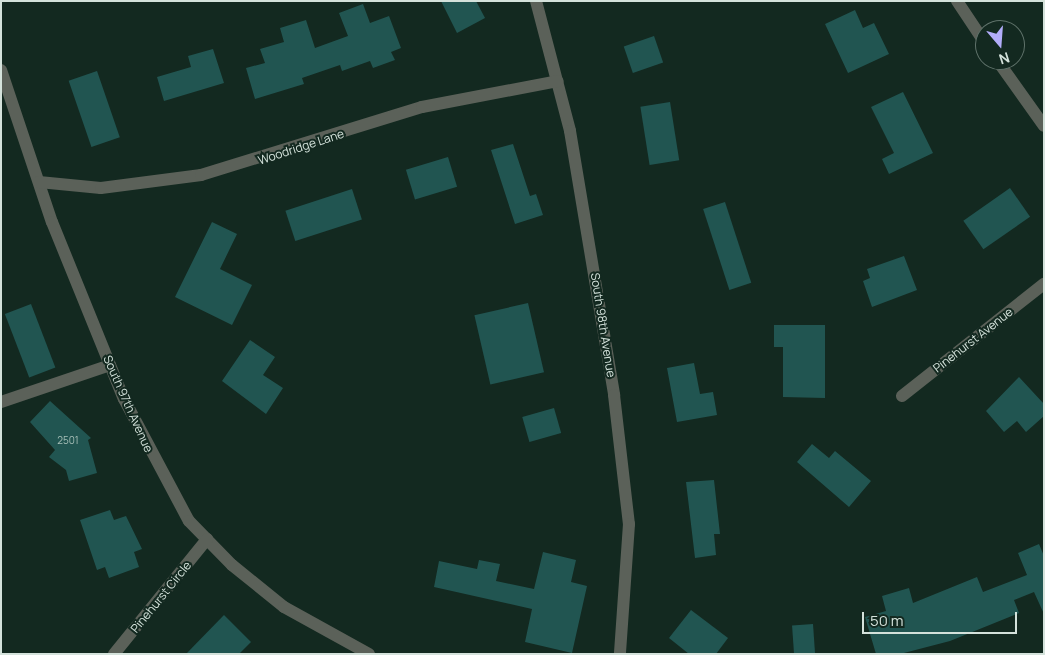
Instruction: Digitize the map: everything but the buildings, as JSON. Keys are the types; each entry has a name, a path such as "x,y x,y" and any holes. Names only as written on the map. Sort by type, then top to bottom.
{"street":[{"name":"South 98th Avenue","path":"536,1 558,81 614,395 629,524 620,654"},
{"path":"957,1 975,28"},
{"name":"South 97th Avenue","path":"1,70 39,182 110,365 153,458 189,521 207,540 284,607 369,654"},
{"path":"1004,70 1044,126"},
{"name":"Woodridge Lane","path":"39,182 101,188 201,176 422,107 558,81"},
{"name":"Pinehurst Avenue","path":"902,396 1044,284"},
{"path":"1,402 110,365"},
{"name":"Pinehurst Circle","path":"114,654 207,540"}]}
